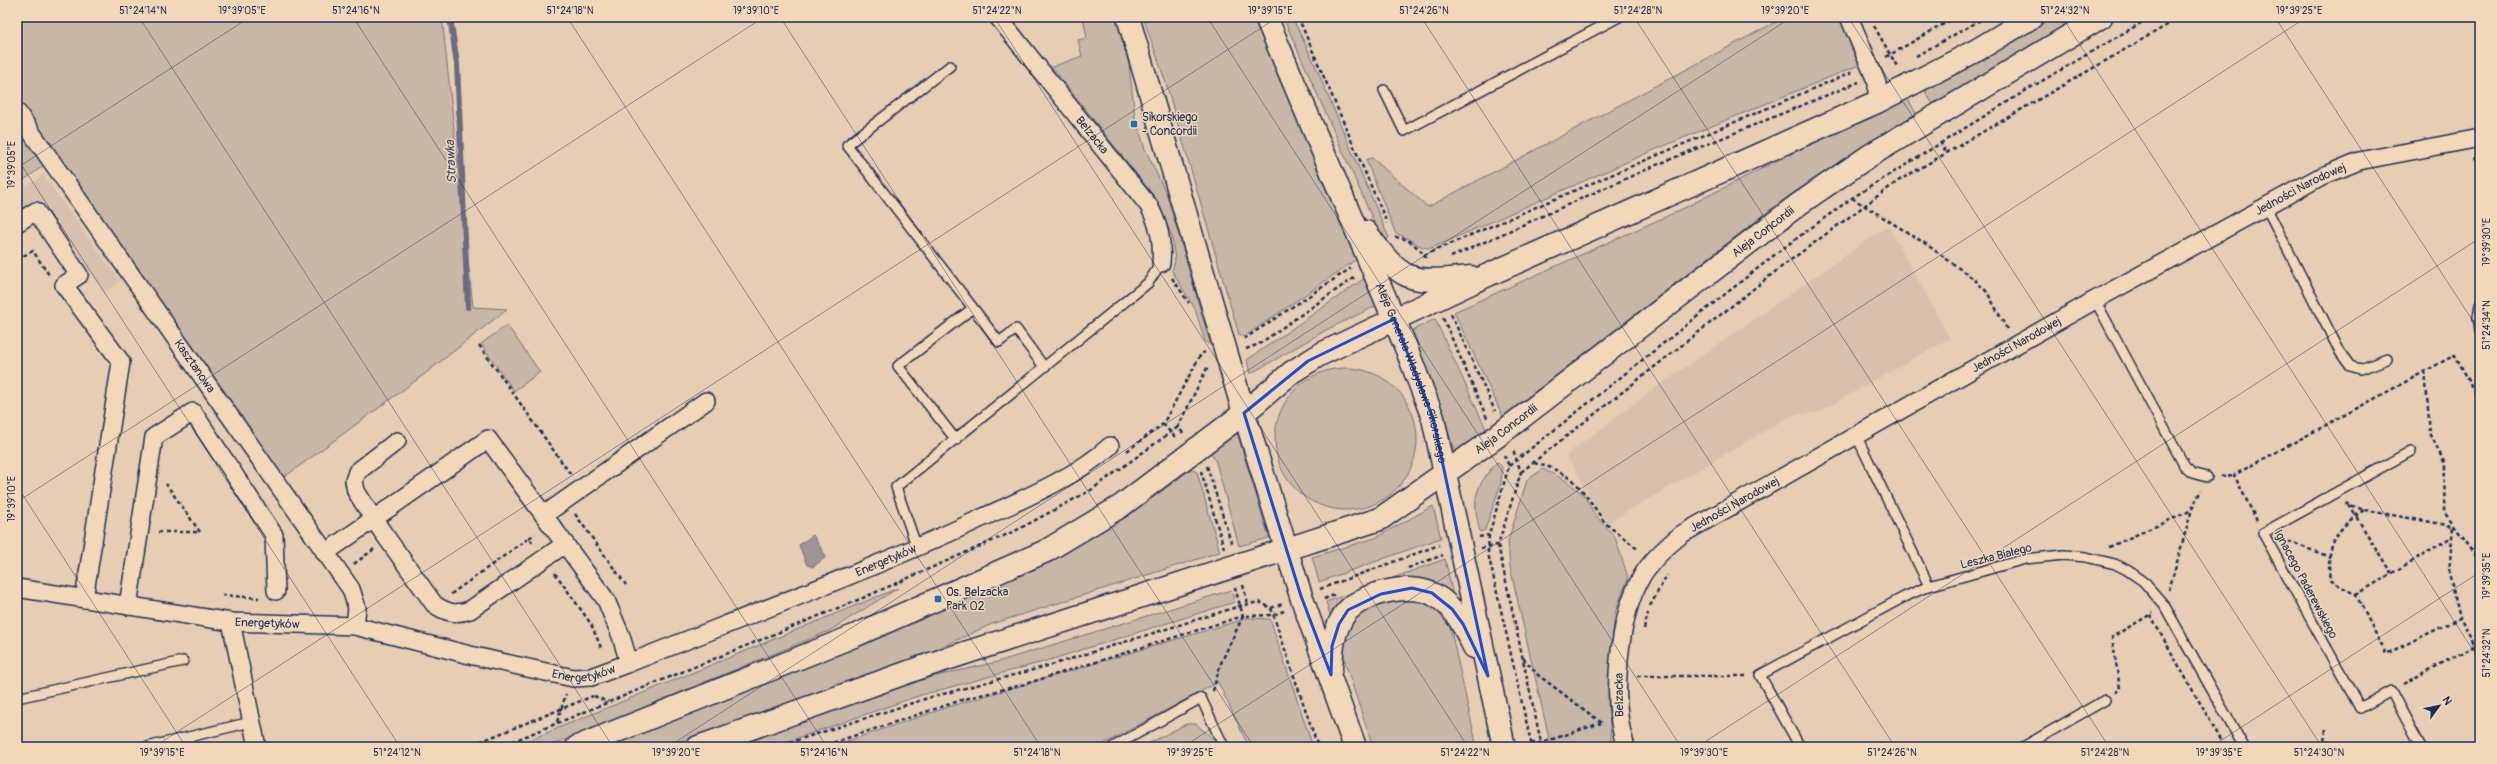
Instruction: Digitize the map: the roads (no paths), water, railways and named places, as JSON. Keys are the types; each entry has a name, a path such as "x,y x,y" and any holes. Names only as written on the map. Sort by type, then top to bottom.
{"street":[{"name":"Belzacka","path":"998,17 1149,206 1159,224 1162,247 1161,262"},
{"path":"1128,17 1244,413 1301,596 1331,675 1355,747"},
{"path":"1266,17 1346,204 1378,262 1406,275 1427,281 1488,275"},
{"path":"1849,17 1872,70 1878,91 1877,102"},
{"path":"577,747 854,636 1046,551 1121,506 1244,413 1308,361 1435,299 1877,102 1977,50 2032,17"},
{"name":"Aleja Concordii","path":"698,747 928,665 1380,519 1496,437 1793,209 1848,169 2101,17"},
{"name":"Kasztanowa","path":"17,112 354,595 357,608 355,626"},
{"name":"Jedności Narodowej","path":"1621,643 1633,594 1649,565 1672,542 1699,523 2095,300 2318,178 2359,161 2480,138"},
{"path":"18,228 36,211 79,275 64,285 121,362 84,599"},
{"name":"Aleje Generała Władysława Sikorskiego","path":"1378,262 1394,319 1432,418 1504,747"},
{"path":"542,522 581,489 706,401"},
{"path":"128,606 154,437 193,412 274,535 276,591"},
{"path":"325,553 488,439 542,522 565,544 610,608 629,663"},
{"path":"397,441 360,468 355,476 358,497 434,604 447,612 462,613 470,610 565,544"},
{"name":"Energetyków","path":"17,588 231,622 355,626 573,678 591,677 917,548 1026,498 1096,459 1110,446"},
{"path":"1331,675 1332,646 1339,624 1348,610 1360,602 1381,594 1412,588 1432,593 1452,609 1463,624 1488,676"},
{"path":"231,622 257,747"},
{"name":"Belzacka","path":"1621,643 1617,683 1621,734 1626,747"}],"lane":[{"path":"1384,90 1404,131 1619,17"},
{"path":"950,66 847,145 999,342 1016,329 1044,367"},
{"path":"2266,207 2340,352 2350,366 2362,369 2387,359"},
{"path":"917,548 896,487 1148,284 1161,262"},
{"path":"2095,300 2185,467 2192,473 2207,477"},
{"path":"2480,305 2478,317 2480,331"},
{"path":"956,440 898,366 973,308"},
{"path":"1856,435 1929,586"},
{"name":"Ignacego Paderewskiego","path":"2411,451 2263,533 2360,708 2391,691 2421,747"},
{"name":"Leszka Białego","path":"1800,747 1760,675 1904,597 1929,586 2025,559 2064,555 2115,564 2127,570 2143,582 2164,605 2244,747"},
{"path":"17,698 183,661"},
{"path":"1116,746 1201,698 1224,747"},
{"path":"2023,747 2105,700"},
{"path":"147,747 252,722"}],"waterway":[{"name":"Strawka","path":"450,17 457,64 468,307"}],"place":[{"name":"Sikorskiego - Concordii","path":"1134,124"},
{"name":"Os. Belzacka Park 02","path":"938,599"}]}
